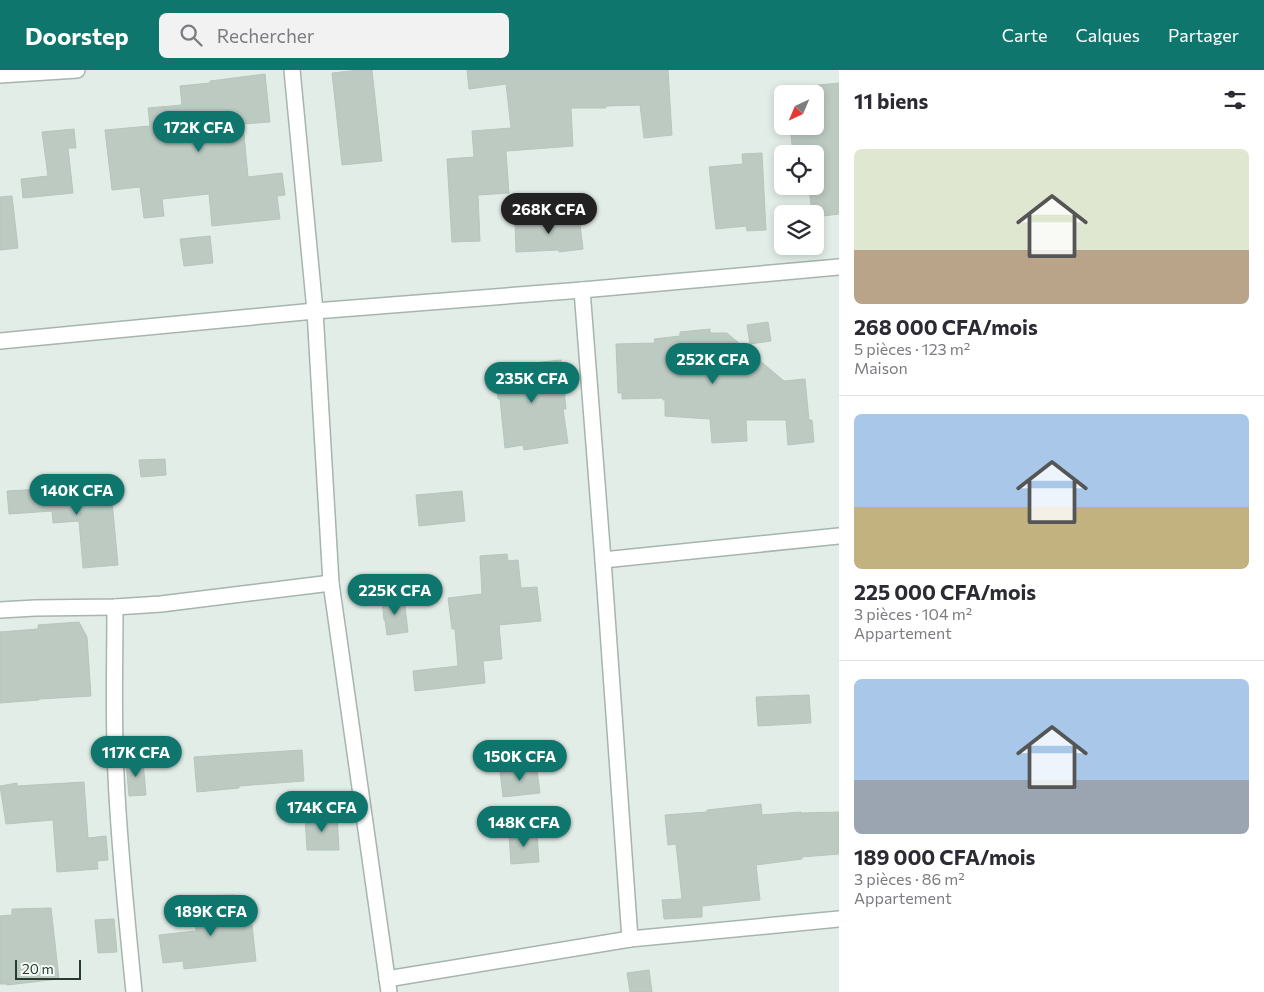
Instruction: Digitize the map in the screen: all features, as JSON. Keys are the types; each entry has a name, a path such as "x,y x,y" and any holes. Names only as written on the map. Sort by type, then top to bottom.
{"street":[{"path":"0,75 77,70"},
{"path":"292,70 314,311 331,583 388,986 630,939 839,919"},
{"path":"0,341 314,311 839,267"},
{"path":"582,290 630,939"},
{"path":"603,560 839,536"},
{"path":"0,610 161,604 331,583"},
{"path":"115,607 117,808 134,992"}],"building":[{"path":"372,70 382,161 342,165 332,73"},
{"path":"467,70 668,70 672,135 644,138 640,105 606,106 606,108 571,108 573,146 507,151 509,193 478,195 480,241 452,242 447,159 474,157 472,131 511,128 506,84 469,89"},
{"path":"265,74 270,122 243,124 248,177 282,173 285,195 277,196 280,219 212,226 209,194 162,199 164,216 144,218 140,187 112,190 105,130 150,126 148,108 182,105 180,86"},
{"path":"839,83 839,214 824,216 824,205 811,205 810,195 824,195 824,145 792,145 791,135 824,135 824,85 818,85"},
{"path":"74,129 76,148 68,148 73,193 23,198 21,179 48,176 42,132"},
{"path":"762,153 766,230 747,231 746,226 716,229 709,167 743,164 742,154"},
{"path":"12,196 18,248 0,250 0,197"},
{"path":"579,216 583,249 559,252 559,250 516,252 515,222"},
{"path":"210,236 213,263 184,266 180,239"},
{"path":"768,322 771,341 750,344 747,325"},
{"path":"710,329 710,333 727,333 784,381 805,379 809,420 812,420 814,442 788,445 786,420 746,420 747,441 712,443 710,419 665,416 665,400 663,398 622,399 622,393 618,393 616,344 655,343 654,339 680,336 680,332"},
{"path":"561,360 566,409 563,409 568,443 524,450 523,445 505,448 495,367"},
{"path":"165,459 166,475 141,477 139,460"},
{"path":"110,479 118,565 83,568 79,521 53,523 52,511 9,514 7,491 76,487 76,482"},
{"path":"462,491 465,521 419,526 416,495"},
{"path":"507,554 508,561 518,560 521,588 537,587 541,621 499,625 502,659 483,661 485,683 415,691 413,671 458,666 455,629 452,629 448,598 482,594 480,556"},
{"path":"404,598 408,632 387,635 382,600"},
{"path":"79,622 87,637 91,696 0,703 0,632 38,629 38,625"},
{"path":"809,695 811,723 758,726 756,697"},
{"path":"302,750 304,781 239,786 239,788 197,792 194,757"},
{"path":"143,761 146,795 129,796 126,762"},
{"path":"529,768 529,771 537,770 540,793 503,797 500,771"},
{"path":"84,782 88,838 106,836 108,860 97,861 98,869 57,872 53,820 6,824 0,786 17,783 17,786"},
{"path":"761,804 762,815 839,812 839,854 802,857 802,859 756,865 760,900 702,906 702,917 664,919 662,900 682,899 676,844 668,845 665,815 707,812 707,810"},
{"path":"337,815 339,850 307,850 305,817"},
{"path":"537,833 539,862 511,864 509,835"},
{"path":"235,895 236,927 252,925 256,961 184,969 183,961 163,963 159,935 196,931 195,896"},
{"path":"51,908 59,979 7,985 0,984 0,916 12,915 12,909"},
{"path":"114,919 117,952 98,953 95,920"},
{"path":"649,970 652,992 630,992 627,973"}]}
